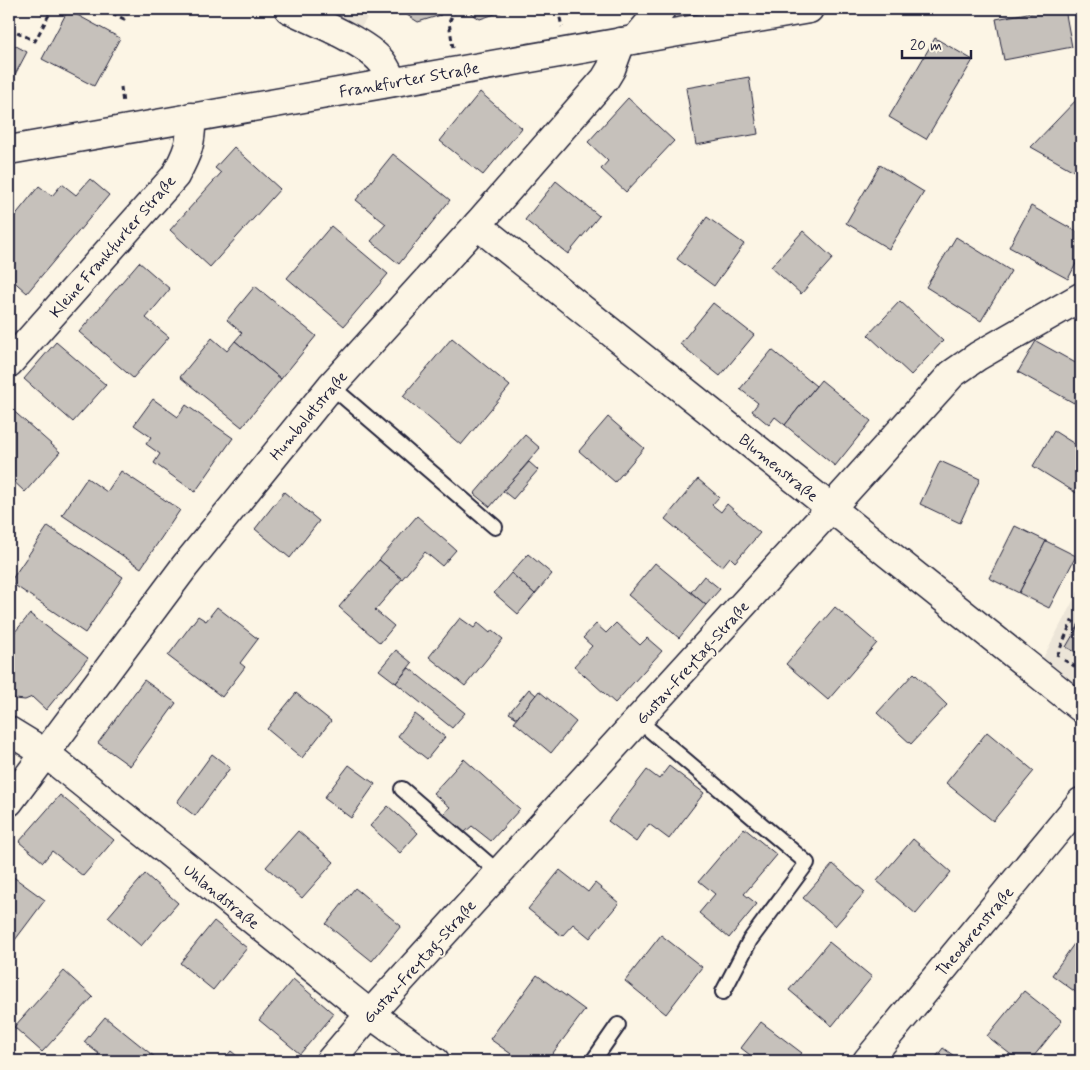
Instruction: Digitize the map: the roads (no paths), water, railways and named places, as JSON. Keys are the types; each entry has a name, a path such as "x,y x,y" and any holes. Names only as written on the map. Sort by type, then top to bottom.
{"street":[{"path":"288,9 348,38 370,52 382,62 393,82"},
{"name":"Humboldtstraße","path":"9,802 185,566 331,386 477,225 605,79 628,41 661,9"},
{"name":"Frankfurter Straße","path":"9,150 628,41 687,20 809,9"},
{"name":"Kleine Frankfurter Straße","path":"9,363 175,176 187,154 192,136 191,118"},
{"name":"Blumenstraße","path":"477,225 1081,708"},
{"name":"Gustav-Freytag-Straße","path":"330,1061 370,1014 952,374 978,356 1081,297"},
{"name":"Uhlandstraße","path":"9,732 45,754 370,1014 435,1061"},
{"name":"Theodorenstraße","path":"867,1061 1081,802"}],"lane":[{"path":"331,386 495,527"},
{"path":"638,720 806,863 750,940 723,992"},
{"path":"402,789 499,873"},
{"path":"594,1061 618,1025"}]}
